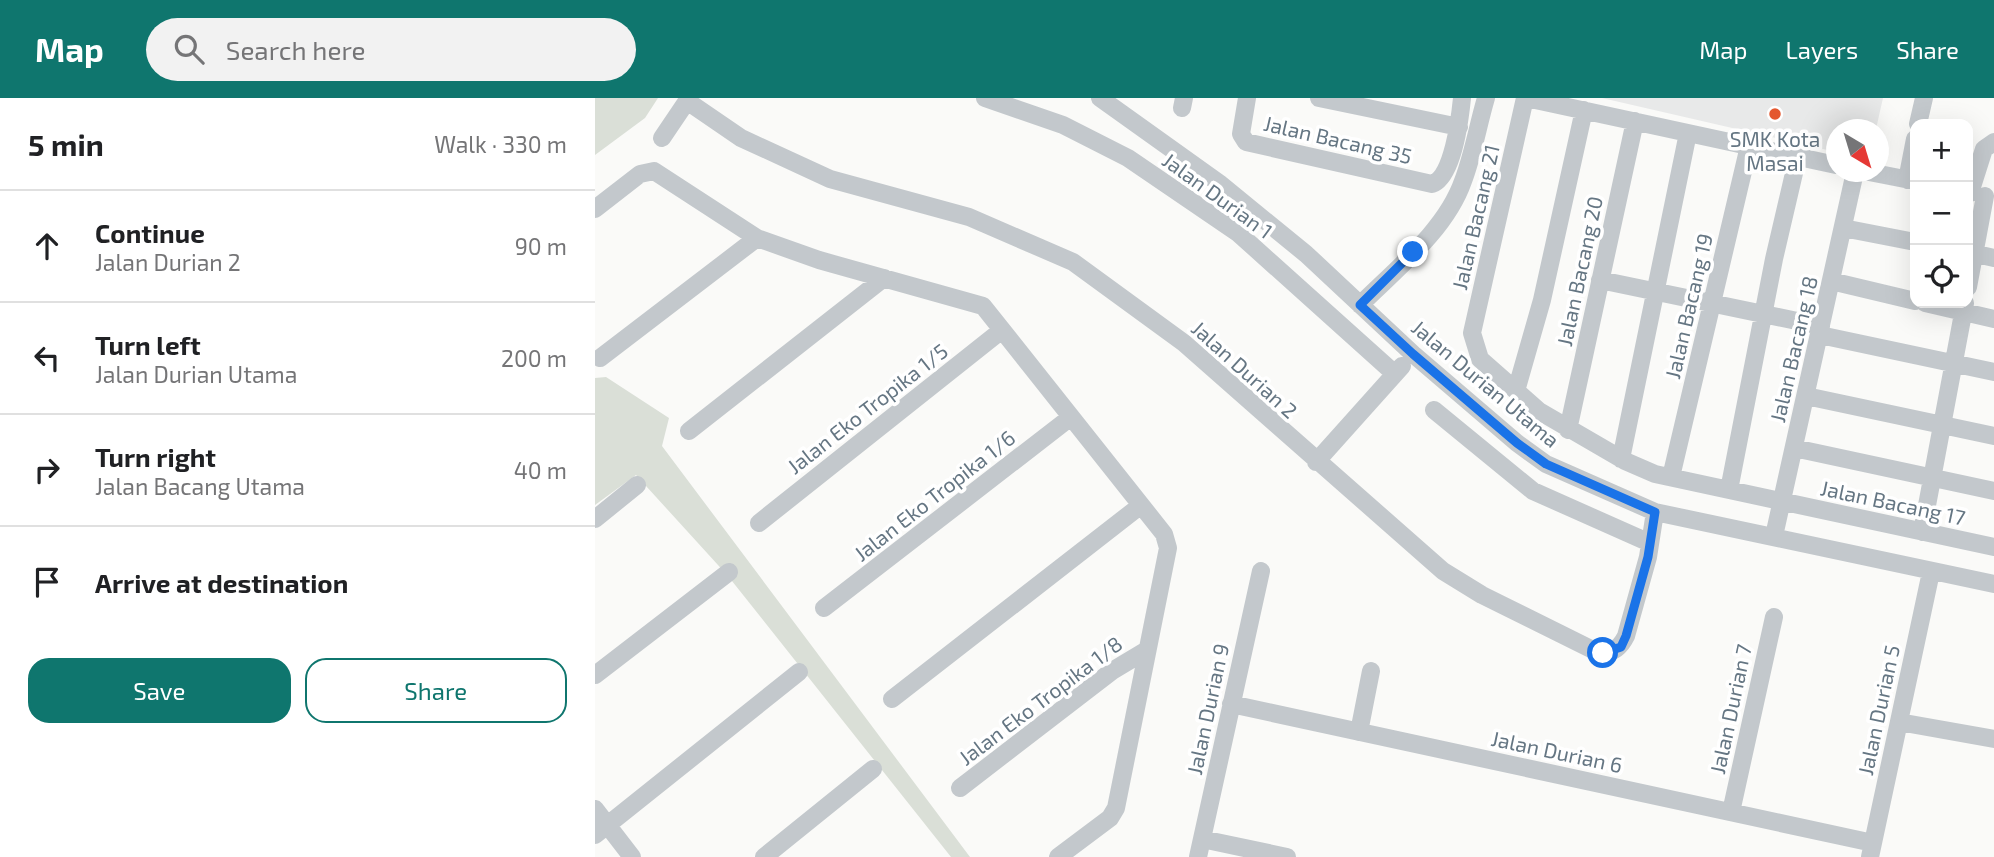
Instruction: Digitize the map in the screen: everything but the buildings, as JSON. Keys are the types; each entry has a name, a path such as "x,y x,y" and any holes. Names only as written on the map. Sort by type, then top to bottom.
{"street":[{"name":"Jalan Durian 1","path":"985,98 1063,125 1150,173 1238,233 1395,374"},
{"name":"Jalan Durian Utama","path":"1100,98 1219,183 1305,254 1413,354 1517,443 1546,464 1655,512 1994,584"},
{"name":"Jalan Bacang 35","path":"1247,98 1241,134 1246,142 1423,182 1435,183 1440,180 1459,127"},
{"path":"1318,98 1459,127 1462,98"},
{"path":"1360,305 1413,252 1451,204 1463,183 1486,98"},
{"path":"1526,98 1826,162"},
{"name":"Jalan Bacang 21","path":"1474,347 1472,333 1526,98"},
{"path":"1919,119 1924,98"},
{"path":"662,138 688,99"},
{"name":"Jalan Durian 2","path":"688,99 741,138 830,179 969,217 1073,262 1184,343 1316,462 1460,583 1603,653 1621,647 1626,636 1650,543 1655,512"},
{"path":"1516,391 1542,300 1584,110"},
{"name":"Jalan Bacang 20","path":"1568,430 1635,121"},
{"path":"1621,459 1688,133"},
{"path":"1972,245 1984,149 1994,142"},
{"name":"Jalan Bacang 19","path":"1671,477 1749,146"},
{"path":"1729,490 1763,314 1798,156"},
{"path":"595,209 640,174 654,171 757,238 819,260 981,305 1164,534 1168,545 1115,810 1058,857"},
{"path":"1889,176 1910,180"},
{"name":"Jalan Bacang 18","path":"1774,536 1854,182"},
{"path":"1843,228 1910,241"},
{"path":"600,358 757,238"},
{"path":"1973,253 1994,258"},
{"path":"689,431 884,278"},
{"path":"1600,280 1763,314 1820,331 1994,372"},
{"path":"1831,281 1910,300"},
{"path":"1922,532 1964,308"},
{"path":"1966,308 1994,319"},
{"name":"Jalan Eko Tropika 1/5","path":"759,523 1002,330"},
{"name":"Jalan Bacang 17","path":"1474,347 1480,359 1516,391 1568,430 1621,459 1671,477 1994,547"},
{"path":"1316,462 1413,354"},
{"path":"1805,396 1994,436"},
{"path":"1434,410 1533,491 1650,543"},
{"name":"Jalan Eko Tropika 1/6","path":"824,608 1071,417"},
{"path":"1794,449 1994,491"},
{"path":"595,519 637,485"},
{"path":"892,699 1140,506"},
{"name":"Jalan Durian 9","path":"1198,857 1261,571"},
{"path":"595,675 729,572"},
{"name":"Jalan Durian 5","path":"1871,850 1931,572"},
{"name":"Jalan Durian 7","path":"1731,812 1774,617"},
{"name":"Jalan Eko Tropika 1/8","path":"960,788 1112,671 1147,650"},
{"path":"1359,732 1371,671"},
{"path":"601,830 800,673"},
{"name":"Jalan Durian 6","path":"1231,704 1731,812 1871,850"},
{"path":"1899,722 1994,739"},
{"path":"764,857 873,769"},
{"path":"595,809 601,830 632,857"},
{"path":"1202,839 1287,857"}],"shaded area":[{"path":"595,98 658,98 645,118 595,155"},
{"name":"SMK Kota Masai","path":"1602,98 1883,98 1878,119 1826,119 1826,150"},
{"path":"606,377 669,418 662,446 970,857 951,857 728,576 636,475 595,505 595,378"}],"place":[{"name":"SMK Kota Masai","path":"1775,114"}],"route":[{"path":"1413,252 1360,305 1517,443 1546,464 1655,512 1648,557 1626,636 1621,647 1603,653"}]}
